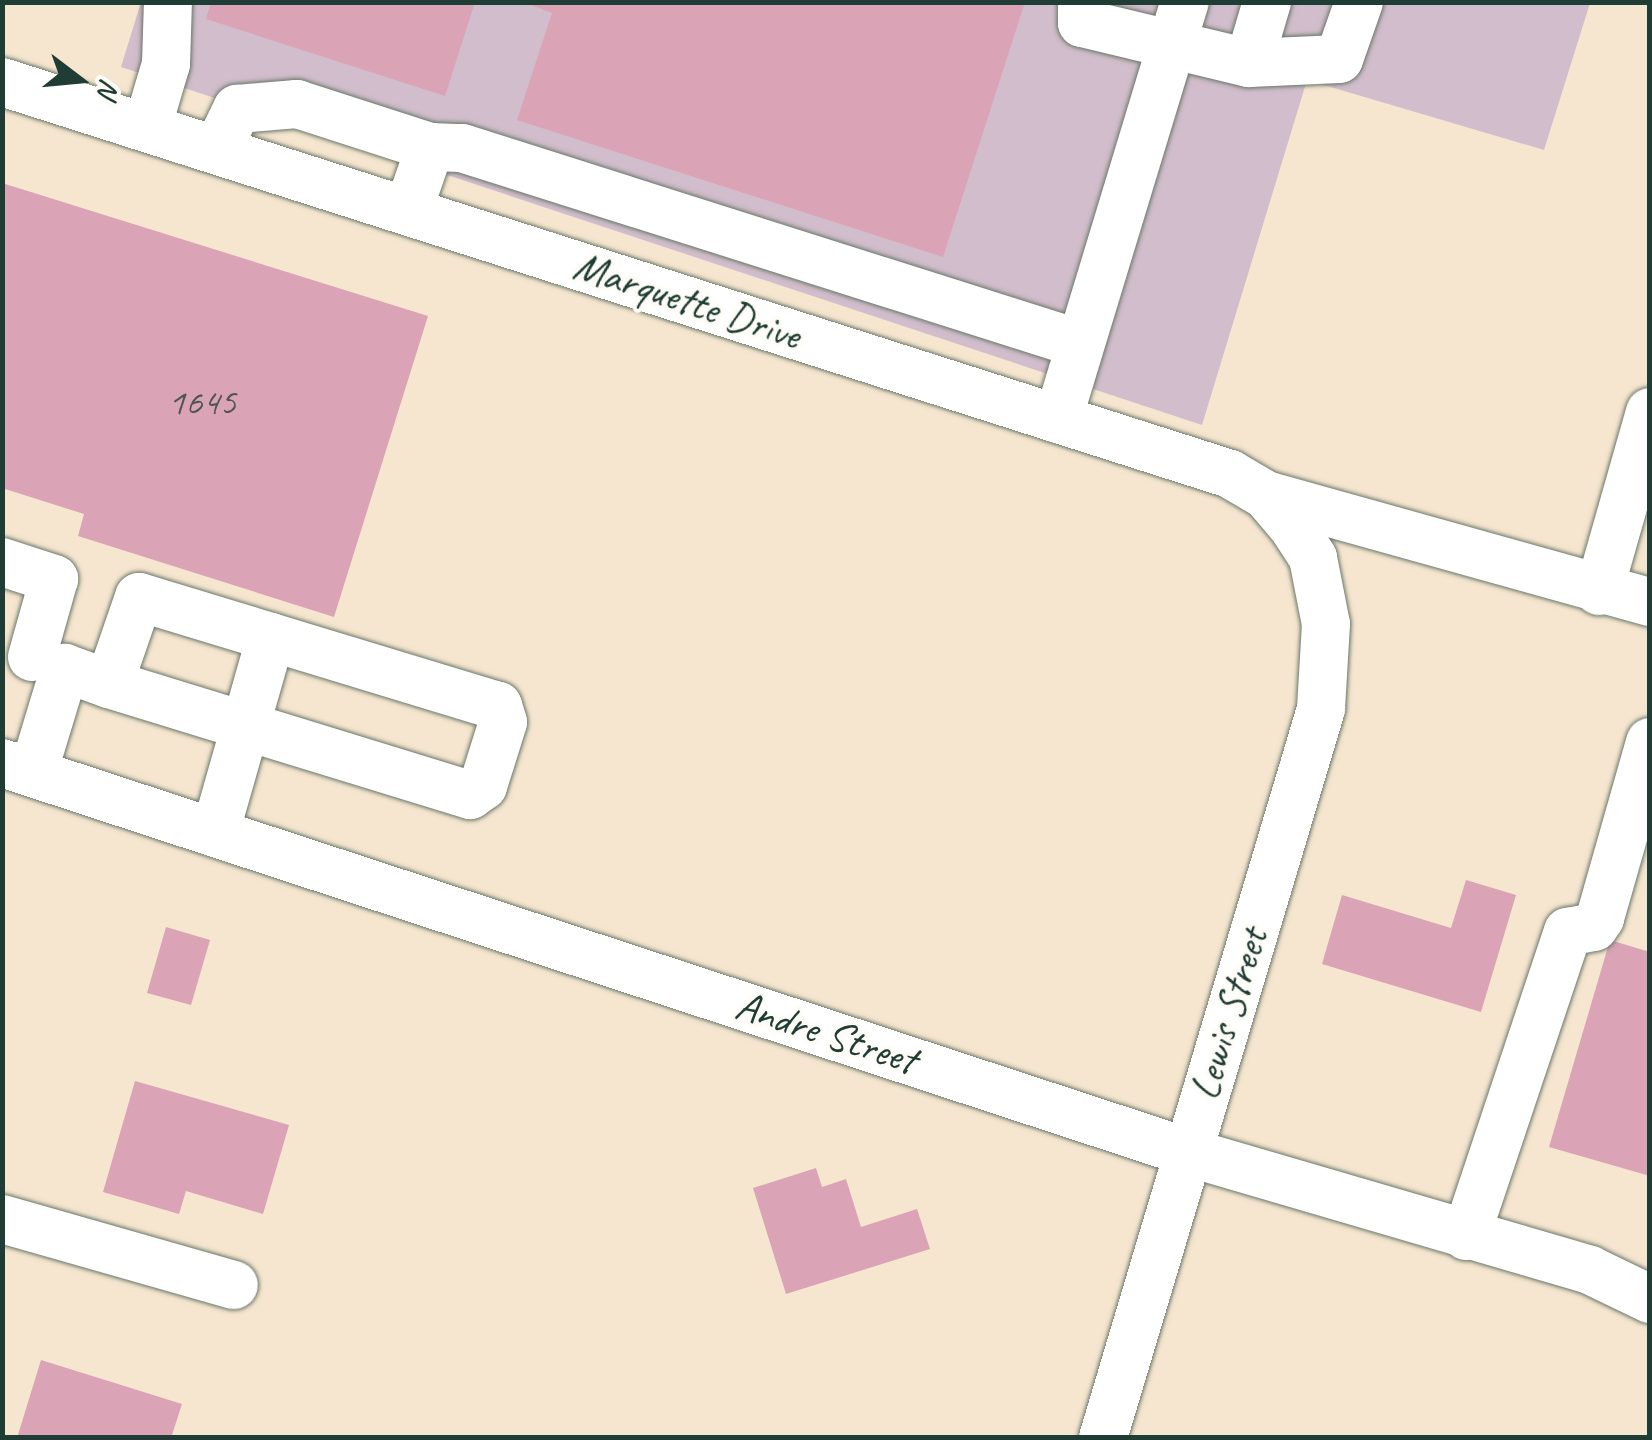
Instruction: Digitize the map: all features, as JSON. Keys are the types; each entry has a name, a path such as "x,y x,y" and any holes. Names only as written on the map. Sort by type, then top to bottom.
{"street":[{"path":"146,128 166,64 168,2"},
{"path":"1082,2 1082,23 1170,49 1249,63 1338,58 1359,2"},
{"path":"1058,419 1185,2"},
{"path":"1249,63 1267,2"},
{"name":"Marquette Drive","path":"2,82 1230,474 1266,495 1312,558 1319,586"},
{"path":"218,150 236,108 296,104 430,147 462,148 1080,344"},
{"path":"408,212 430,147"},
{"path":"1599,592 1650,412"},
{"path":"1266,495 1599,592 1650,602"},
{"path":"2,562 54,579 33,658 18,768"},
{"name":"Lewis Street","path":"1103,1438 1321,709 1328,668 1319,586"},
{"path":"33,658 109,684 470,795 483,786 504,722 498,706 139,597 109,684"},
{"path":"214,833 272,637"},
{"path":"1466,1236 1568,932 1594,927 1600,918 1650,742"},
{"name":"Andre Street","path":"18,768 1187,1152 1590,1270 1650,1298"},
{"path":"2,1220 234,1285"}],"shaded area":[{"path":"141,2 1590,3 1544,150 1307,80 1202,425 121,67"}],"building":[{"path":"211,2 475,2 445,96 206,19"},
{"path":"523,2 1025,2 943,257 517,120 552,13"},
{"path":"2,183 428,316 334,617 78,536 84,514 2,488"},
{"path":"1466,880 1516,895 1481,1012 1322,964 1342,895 1451,928"},
{"path":"166,927 210,940 191,1005 147,993"},
{"path":"1610,940 1650,952 1650,1176 1549,1147"},
{"path":"135,1081 289,1125 263,1214 186,1191 179,1214 103,1192"},
{"path":"816,1168 822,1187 846,1179 861,1227 917,1209 930,1249 786,1294 753,1188"},
{"path":"41,1360 182,1404 171,1438 17,1438"}]}
